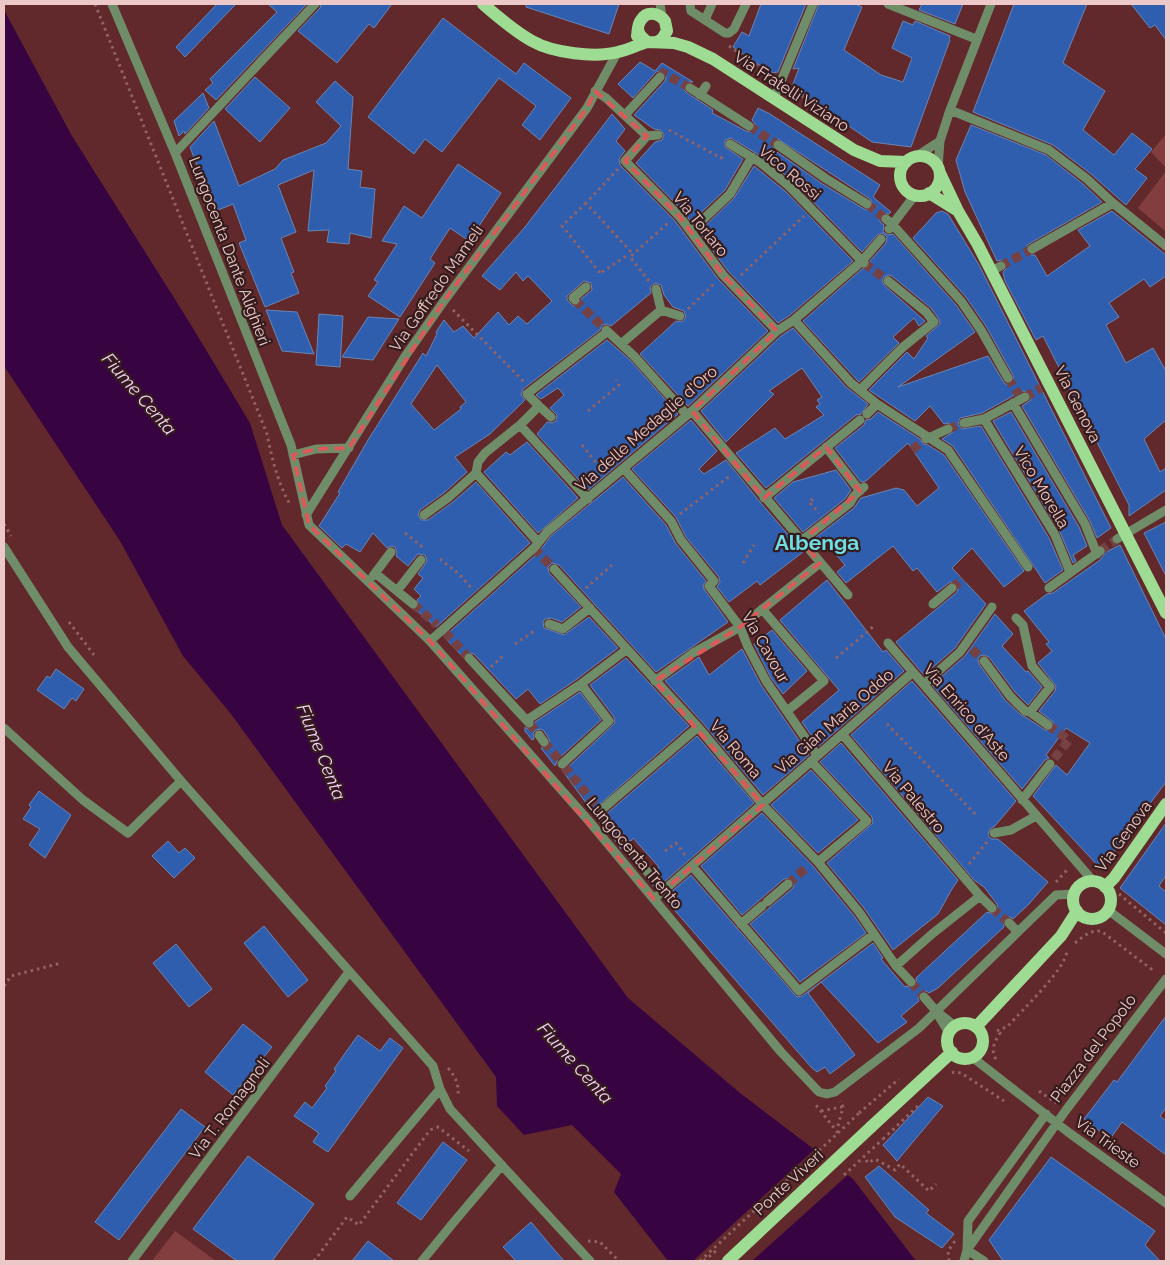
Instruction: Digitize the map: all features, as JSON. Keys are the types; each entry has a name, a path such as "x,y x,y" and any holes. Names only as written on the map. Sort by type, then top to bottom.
{"main road":[{"path":"483,4 532,42 580,54 622,51 652,42 665,36 665,22 651,9 640,20 634,42 622,51"},
{"name":"Via Fratelli Viziano","path":"665,22 688,47"},
{"path":"638,30 640,35 652,42"},
{"name":"Via Fratelli Viziano","path":"652,42 674,43 688,47 713,60 839,142 880,161 900,177"},
{"path":"930,158 939,170 939,181 936,188 922,196 915,195 905,188 900,177 901,169 911,159 930,158"},
{"name":"Via Fratelli Viziano","path":"880,161 911,159"},
{"name":"Via Genova","path":"939,170 958,211 978,245 996,268 1045,385 1121,536 1166,613"},
{"name":"Via Genova","path":"929,193 958,211"},
{"name":"Via Genova","path":"1109,882 1166,804"},
{"path":"1093,881 1109,882 1111,898 1108,910 1102,916 1091,919 1083,917 1077,911 1073,902 1074,894 1081,884 1093,881"},
{"path":"980,1023 983,1040 978,1054 972,1057 960,1058 952,1052 947,1043 952,1030 967,1023 980,1023 1058,940 1077,911"},
{"name":"Ponte Viveri","path":"728,1261 952,1052"}],"street":[{"name":"Lungocenta Dante Alighieri","path":"112,4 175,153 293,455 306,515"},
{"path":"175,153 315,4"},
{"path":"660,4 665,22"},
{"path":"690,4 691,11 725,33 729,33 734,29 746,4"},
{"path":"705,20 712,4"},
{"path":"774,98 814,4"},
{"path":"888,4 976,39"},
{"path":"939,170 940,141 976,39 991,4"},
{"name":"Via Goffredo Mameli","path":"306,515 406,355 587,108 597,88 622,51"},
{"path":"625,115 660,77"},
{"path":"700,95 706,86"},
{"path":"597,88 647,136"},
{"path":"690,88 749,126"},
{"path":"950,110 1049,150 1087,179 1166,246"},
{"path":"625,161 647,136 658,135"},
{"path":"911,159 940,141"},
{"name":"Vico Rossi","path":"730,144 752,157 789,186 863,262"},
{"path":"778,146 866,204"},
{"path":"691,231 730,194 752,157"},
{"name":"Via Torlaro","path":"625,161 678,214 723,275 777,331"},
{"path":"915,195 889,224 961,301 1008,378"},
{"path":"1032,249 1113,203"},
{"name":"Via delle Medaglie d'Oro","path":"430,641 548,532 689,413 777,331 794,320 863,262 881,239"},
{"path":"860,390 903,347 934,322 926,312 888,281"},
{"path":"575,300 573,298 586,287"},
{"path":"656,289 661,310"},
{"path":"661,310 680,316"},
{"path":"621,344 661,310"},
{"path":"794,320 851,383 926,439 948,450 1028,567"},
{"path":"551,417 539,406 530,392 606,331 689,413 848,595"},
{"path":"964,423 984,419 1019,398 1085,524 1098,552 1049,588"},
{"path":"764,498 877,404"},
{"path":"424,514 449,497 476,472 478,462 485,453 520,425 539,406"},
{"name":"Vico Morella","path":"984,419 1055,535 1070,572"},
{"path":"520,425 588,499"},
{"path":"926,439 948,429"},
{"path":"802,541 850,503 854,496 862,489 826,447"},
{"path":"293,455 316,449 349,448"},
{"name":"Via Cavour","path":"624,469 671,521 682,540 716,580 709,586 740,627 766,681 787,711 814,758 867,821 814,863"},
{"path":"476,472 538,542"},
{"path":"1121,536 1166,510"},
{"name":"Lungocenta Trento","path":"306,515 309,525 430,641 588,820 781,1052 819,1092 827,1094 835,1092 919,1028 1056,895 1074,894"},
{"path":"4,547 68,647 181,782 433,1066 440,1089 450,1109 590,1261"},
{"path":"390,552 374,574 414,604"},
{"path":"397,591 421,560"},
{"path":"655,681 693,653 740,627 820,563"},
{"name":"Via Roma","path":"554,569 698,727 763,805 859,912 896,966 911,982"},
{"path":"933,604 952,588"},
{"path":"924,684 969,646 992,607"},
{"path":"549,624 563,629 590,608"},
{"path":"762,610 821,675 787,711"},
{"path":"1016,618 1023,625 1032,666 1050,687 1030,712"},
{"name":"Via Enrico d'Aste","path":"888,643 1093,881"},
{"path":"469,658 528,721 626,650"},
{"path":"984,661 1010,696 1025,711 1030,712 1048,725"},
{"name":"Via Gian Maria Oddo","path":"654,899 661,889 692,866 763,805 913,672"},
{"path":"562,764 609,720 581,684"},
{"path":"600,810 698,727"},
{"path":"4,728 83,800 128,833 181,782"},
{"name":"Via Palestro","path":"842,734 963,877 992,908"},
{"path":"1022,800 1050,764"},
{"path":"994,834 1011,830 1036,816"},
{"path":"626,845 649,874"},
{"path":"692,866 799,991 874,934"},
{"path":"741,924 788,884"},
{"path":"896,966 932,934 980,896"},
{"path":"1108,910 1166,954"},
{"path":"1009,923 1018,932"},
{"name":"Via T. Romagnoli","path":"132,1261 349,972"},
{"name":"Piazza del Popolo","path":"972,1057 1057,1123 1166,979"},
{"path":"924,997 952,1030"},
{"path":"350,1196 440,1089"},
{"path":"964,1261 967,1250 968,1221 1046,1114"},
{"path":"967,1250 1057,1123"},
{"name":"Via Trieste","path":"1057,1123 1166,1203"},
{"path":"422,1261 452,1222 502,1165"},
{"path":"967,1250 984,1261"}],"path":[{"path":"95,4 267,434 271,456 284,493 294,513"},
{"path":"666,128 721,158 730,144"},
{"path":"625,161 562,226 602,273 626,256 632,256 678,214"},
{"path":"586,203 632,256 656,289"},
{"path":"731,284 812,209"},
{"path":"680,316 723,275"},
{"path":"444,301 530,392"},
{"path":"588,411 619,385 616,380"},
{"path":"582,445 611,480"},
{"path":"671,521 739,468"},
{"path":"405,533 428,551"},
{"path":"743,563 754,545"},
{"path":"440,559 459,574 479,596"},
{"path":"578,596 612,566"},
{"path":"836,658 874,626"},
{"path":"515,644 534,631"},
{"path":"887,724 978,817"},
{"path":"963,877 994,834"},
{"path":"665,851 676,843 692,866"},
{"path":"1109,882 1119,884 1118,892 1166,933"},
{"path":"1074,944 1094,930 1102,931 1154,971"},
{"path":"997,1031 1008,1026 1057,972 1067,957 1068,949"},
{"path":"4,986 11,976 61,963"},
{"path":"980,1023 1000,1033 995,1041 993,1051 994,1057 1000,1064"},
{"path":"947,1079 954,1072 961,1072 1004,1101"},
{"path":"700,1261 901,1077"},
{"path":"1036,1089 1066,1110"},
{"path":"883,1139 925,1099"},
{"path":"812,1100 838,1133"},
{"path":"821,1112 843,1107 838,1126"},
{"path":"314,1261 346,1217 359,1225 430,1130 438,1127 473,1153"},
{"path":"866,1160 868,1163 875,1159 894,1170 900,1164 929,1191 936,1184"}],"highlighted area":[{"path":"595,91 647,136 625,161 680,217 723,275 777,331 692,411 764,498 826,447 860,491 802,541 820,563 740,627 655,681 763,805 654,899 430,641 309,525 293,455 316,449 349,448 444,301 587,108"}],"shaded area":[{"path":"1166,134 1166,168 1151,152"},
{"path":"1166,171 1166,230 1165,231 1138,208"},
{"path":"175,1231 216,1261 152,1261"}],"water":[{"name":"Fiume Centa","path":"4,10 72,136 188,320 250,423 282,525 628,998 740,1093 853,1179 916,1261 668,1261 614,1192 621,1174 572,1125 524,1135 497,1106 496,1077 231,714 183,656 120,541 4,366"}],"pier":[{"path":"816,1148 850,1173 752,1261 693,1261"}],"building":[{"path":"217,4 236,4 185,57 176,47"},
{"path":"268,4 307,4 216,100 205,90 213,83 210,79 277,12"},
{"path":"321,4 392,4 374,28 369,24 337,63 298,31 320,8"},
{"path":"526,4 619,4 609,34 526,7"},
{"path":"761,4 806,4 778,72 771,73 733,47 742,32 749,36"},
{"path":"819,4 855,4 862,7 844,50 881,75 903,82 912,58 892,48 903,21 913,25 915,21 950,36 911,147 872,142 792,87 799,68 793,69"},
{"path":"922,4 963,4 955,24 919,10"},
{"path":"1014,4 1087,4 1063,63 1105,91 1083,130 1114,155 1132,133 1152,149 1135,169 1147,178 1126,205 1091,174 1053,145 973,112"},
{"path":"1131,4 1166,4 1166,40 1155,25 1150,28"},
{"path":"443,18 516,74 524,63 571,98 540,140 522,125 536,106 499,78 442,152 425,139 414,154 368,117"},
{"path":"640,62 655,71 662,63 693,82 688,82 684,90 713,110 712,113 751,132 755,124 752,120 758,108 880,185 873,197 891,212 889,214 883,213 880,217 880,222 884,225 883,232 888,235 893,234 956,305 975,332 898,387 988,356 1005,384 1011,384 1014,381 1013,375 986,326 966,297 913,238 936,213 942,211 948,214 979,265 1111,528 1097,538 1090,521 1022,406 1031,400 1029,392 1022,391 982,413 960,418 958,424 962,429 981,426 1049,538 1063,570 1045,583 953,446 942,439 953,432 954,427 952,424 944,424 930,406 915,421 869,390 907,352 914,359 928,338 926,336 940,324 939,319 931,308 892,276 884,277 882,280 884,285 925,321 919,326 914,318 893,337 899,343 859,382 803,321 862,269 869,267 870,261 886,243 887,237 882,233 877,235 862,252 793,181 764,158 731,138 725,140 725,147 743,159 725,190 691,222 685,213 636,163 655,142 662,140 664,135 661,130 654,129 634,115 665,81 665,73 661,71 656,72 633,98 618,84","holes":["778,139 870,199 873,204 872,208 864,209 821,183 774,150 773,141"]},
{"path":"255,77 290,108 260,142 225,109"},
{"path":"335,81 353,97 348,169 362,171 360,187 375,189 371,238 350,233 349,244 327,242 329,230 308,231 314,170 278,185 296,232 281,238 294,272 291,273 299,293 265,307 239,243 246,240 233,204 218,210 209,187 206,189 190,147 214,121 239,186 275,169 283,160 326,143 341,126 316,102"},
{"path":"203,93 209,108 185,134 184,131 179,136 174,121"},
{"path":"612,114 625,129 616,141 625,151 619,159 620,165 675,221 718,279 768,331 688,406 640,354 676,321 682,322 686,317 684,311 673,307 664,295 661,285 655,283 650,287 651,293 611,326 607,324 602,325 600,330 523,389 521,395 525,400 490,434 455,457 467,472 445,492 420,510 418,515 421,520 428,520 476,482 530,543 436,627 416,610 419,605 417,600 421,596 414,589 423,578 418,574 427,561 425,555 418,554 408,566 396,556 395,547 387,548 373,533 360,552 346,544 342,548 319,526 340,493 338,492 368,440 423,353 426,356 437,334 436,332 444,320 454,332 463,326 474,338 498,312 509,325 518,316 527,324 552,301 528,276 523,281 516,272 500,290 482,276 525,227","holes":["584,281 591,283 592,290 581,299 579,305 573,306 567,300 567,296","437,365 466,402 460,407 461,409 434,430 411,404"]},
{"path":"971,125 1046,155 1083,184 1102,202 1027,245 1027,252 1035,255 1047,276 1090,246 1078,230 1112,211 1166,255 1166,276 1150,287 1144,279 1109,303 1119,317 1106,325 1126,363 1153,348 1166,371 1166,420 1144,439 1160,472 1166,468 1166,490 1129,516 1129,505 1043,336 1036,340 1005,281 1003,272 1007,264 1002,260 997,261 965,192 956,160"},
{"path":"458,164 501,193 469,241 450,228 430,259 435,263 400,317 368,296 378,282 374,280 397,244 382,241 404,206 422,218"},
{"path":"754,166 785,191 853,261 778,323 728,271 699,232 734,198"},
{"path":"266,310 297,312 314,354 282,351"},
{"path":"319,314 343,316 340,367 316,365"},
{"path":"368,317 399,319 373,360 342,357"},
{"path":"793,328 846,387 868,404 861,414 856,415 766,488 736,453 775,428 785,439 824,415 816,407 820,404 817,400 822,397 802,368 769,391 774,394 726,442 701,411 781,336"},
{"path":"607,340 630,360 678,414 588,490 537,434 547,422 552,423 556,421 557,415 550,408 564,395 558,388 541,399 536,395"},
{"path":"878,412 920,439 923,444 944,455 1024,571 1004,587 972,548 952,568 986,604 955,648 924,675 896,642 956,593 958,590 957,584 950,582 937,592 917,568 913,571 893,546 846,583 837,572 845,565 821,537 813,544 811,541 854,508 861,498 896,488 904,490 917,506 939,488 908,443 866,481 861,482 835,448 864,425 866,420 871,419"},
{"path":"1011,412 1079,527 1087,546 1073,555 1076,561 1073,563 1060,532 993,421"},
{"path":"691,420 717,451 699,469 704,474 726,460 803,552 760,585 757,581 729,602 717,587 720,582 719,577 686,537 676,517 632,469"},
{"path":"527,442 578,498 538,533 484,472 506,452 510,455"},
{"path":"836,470 851,490 845,499 803,532 774,498 793,482"},
{"path":"623,477 666,525 676,544 706,581 703,585 704,589 728,622 656,672 559,565 552,563 548,567 549,573 581,607 562,622 551,618 545,619 543,622 544,628 564,635 589,617 618,648 540,704 528,689 516,699 474,654 467,652 463,657 444,637 538,553 551,536"},
{"path":"1166,522 1166,576 1144,533"},
{"path":"1120,545 1166,639 1166,782 1101,869 1033,796 1056,765 1067,775 1090,743 1066,728 1046,755 1049,758 1045,760 1022,789 932,685 965,656 995,614 1013,634 1002,646 1042,687 1028,705 1015,692 989,657 980,656 978,659 979,664 1005,700 1021,715 1045,730 1051,730 1054,726 1053,722 1039,711 1055,691 1056,686 1038,663 1052,651 1046,644 1049,642 1024,611 1100,560 1106,552"},
{"path":"827,580 883,652 886,650 904,671 819,746 802,722 839,690 780,620"},
{"path":"772,630 807,671 783,694 771,678 754,644"},
{"path":"742,649 761,685 809,755 763,795 665,681 699,657 709,675"},
{"path":"626,658 689,726 592,811 562,770 566,769 615,723 614,717 590,685"},
{"path":"56,669 84,689 76,701 72,698 64,709 37,690 47,676 50,678"},
{"path":"912,681 1016,801 995,826 990,829 989,837 998,839 1048,882 1013,919 1010,917 1005,918 1003,922 1004,927 938,988 929,993 926,991 920,993 919,1001 901,1016 907,1022 878,1043 821,982 873,943 883,958 881,959 905,987 913,988 917,983 916,978 987,912 993,914 998,909 997,904 984,887 974,880 851,735"},
{"path":"580,692 601,720 558,759 555,766 541,748 547,747 550,744 544,731 541,729 536,730 533,733 534,739 532,740 525,731 525,727 528,729 533,728 535,722"},
{"path":"697,736 754,803 656,889 648,880 653,879 654,871 659,867 633,838 631,841 622,840 621,849 599,817 604,816"},
{"path":"841,743 958,880 938,914 893,950 864,908 827,863 873,823 872,817 820,762"},
{"path":"811,770 858,820 818,853 771,805"},
{"path":"39,791 71,815 45,858 29,845 40,829 23,819 31,807 29,805"},
{"path":"762,813 813,866 866,933 800,982 750,924 792,889 794,886 793,880 790,878 784,879 742,915 701,866"},
{"path":"1166,823 1166,875 1159,886 1166,892 1166,925 1120,888"},
{"path":"168,841 179,853 185,848 195,858 174,878 152,856"},
{"path":"691,875 797,997 802,996 821,982 808,993 855,1055 830,1074 825,1067 817,1072 811,1067 664,898"},
{"path":"264,926 308,980 288,997 244,943"},
{"path":"176,944 212,989 189,1007 153,963"},
{"path":"1166,1016 1166,1108 1160,1116 1166,1121 1166,1155 1122,1122 1110,1139 1084,1119 1114,1080 1117,1082"},
{"path":"243,1024 272,1047 233,1095 205,1072"},
{"path":"358,1035 380,1051 390,1038 403,1048 328,1152 313,1142 319,1133 294,1116 305,1102 312,1108 327,1088 325,1086 336,1071 334,1069"},
{"path":"928,1097 943,1106 897,1161 883,1145"},
{"path":"181,1109 205,1127 119,1240 95,1222"},
{"path":"443,1142 467,1160 421,1220 397,1203"},
{"path":"248,1156 314,1204 272,1261 237,1261 193,1229"},
{"path":"1051,1157 1155,1231 1145,1245 1160,1261 1003,1261 989,1240"},
{"path":"879,1166 929,1210 926,1213 954,1234 942,1248 895,1217 865,1177"},
{"path":"531,1222 564,1261 516,1261 503,1247"},
{"path":"368,1241 394,1261 352,1261"}],"tunnel":[{"path":"660,77 663,73 690,88"},
{"path":"749,126 778,145"},
{"path":"867,204 886,219"},
{"path":"1001,266 1032,249"},
{"path":"864,263 888,281"},
{"path":"575,300 606,330"},
{"path":"1008,378 1019,395"},
{"path":"1025,397 1041,388"},
{"path":"948,429 964,423"},
{"path":"912,450 924,440"},
{"path":"1100,551 1117,539"},
{"path":"534,548 554,569"},
{"path":"952,588 963,579"},
{"path":"413,604 437,625"},
{"path":"445,632 469,658"},
{"path":"972,649 984,661"},
{"path":"529,723 539,735"},
{"path":"1048,725 1069,740 1050,764"},
{"path":"544,742 560,761"},
{"path":"564,766 597,807"},
{"path":"602,813 626,845"},
{"path":"788,884 808,866"},
{"path":"649,874 660,888"},
{"path":"992,908 1009,923"},
{"path":"911,982 924,997"}],"district":[{"name":"Albenga","path":"817,543"}]}
